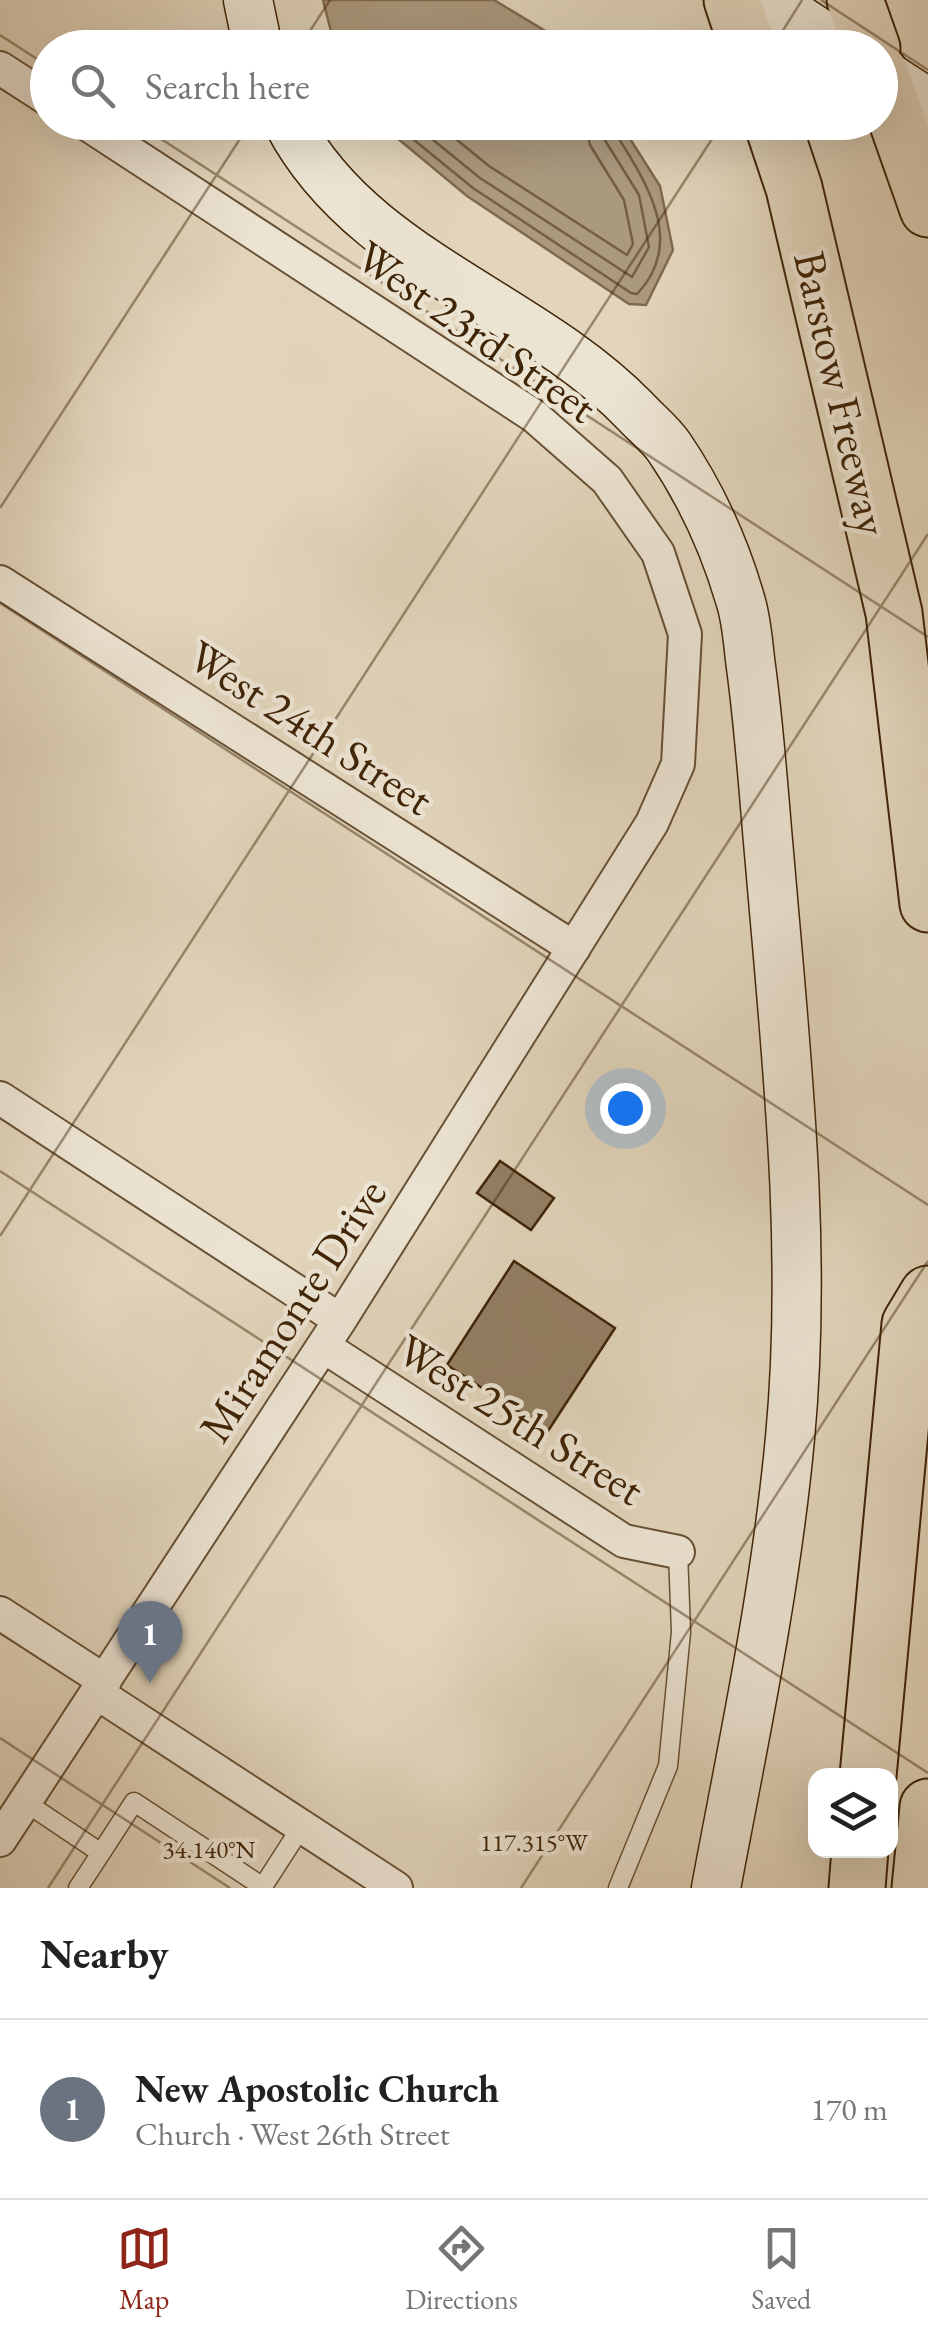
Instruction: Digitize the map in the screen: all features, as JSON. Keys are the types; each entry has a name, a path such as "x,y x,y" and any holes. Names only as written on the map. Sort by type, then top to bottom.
{"highway":[{"path":"732,0 742,30"},
{"path":"855,0 866,30"},
{"path":"898,123 928,209"},
{"name":"Barstow Freeway","path":"778,140 794,188 894,613 928,904"},
{"path":"869,1768 910,1324 928,1294"},
{"path":"920,1888 928,1806"},
{"path":"857,1888 859,1858"}],"main road":[{"path":"248,0 254,30"},
{"path":"768,0 814,30"},
{"path":"898,84 928,103"},
{"path":"298,140 342,198 411,251 567,351 622,398 666,443 712,518 742,604 755,696 789,1084 795,1352 781,1517 716,1888"}],"street":[{"path":"0,68 30,87"},
{"name":"West 23rd Street","path":"112,140 534,416 608,480 658,553 685,634 678,764 652,824"},
{"name":"West 24th Street","path":"0,582 574,948"},
{"name":"Miramonte Drive","path":"0,1840 332,1333 652,824"},
{"name":"West 25th Street","path":"0,1098 624,1541 678,1552"},
{"path":"0,1612 101,1687 396,1888"}],"lane":[{"path":"618,1888 668,1766 681,1632 678,1552"},
{"path":"25,1802 101,1852"},
{"path":"78,1888 134,1802 263,1887 302,1826"}],"water":[{"path":"323,0 494,0 544,30 331,30"},
{"path":"399,140 631,140 660,186 673,250 646,305 629,304 467,196"}],"building":[{"path":"500,1161 554,1198 531,1230 477,1193"},
{"path":"514,1261 615,1328 548,1431 447,1365"}],"place":[{"name":"New Apostolic Church","path":"150,1683"}]}
